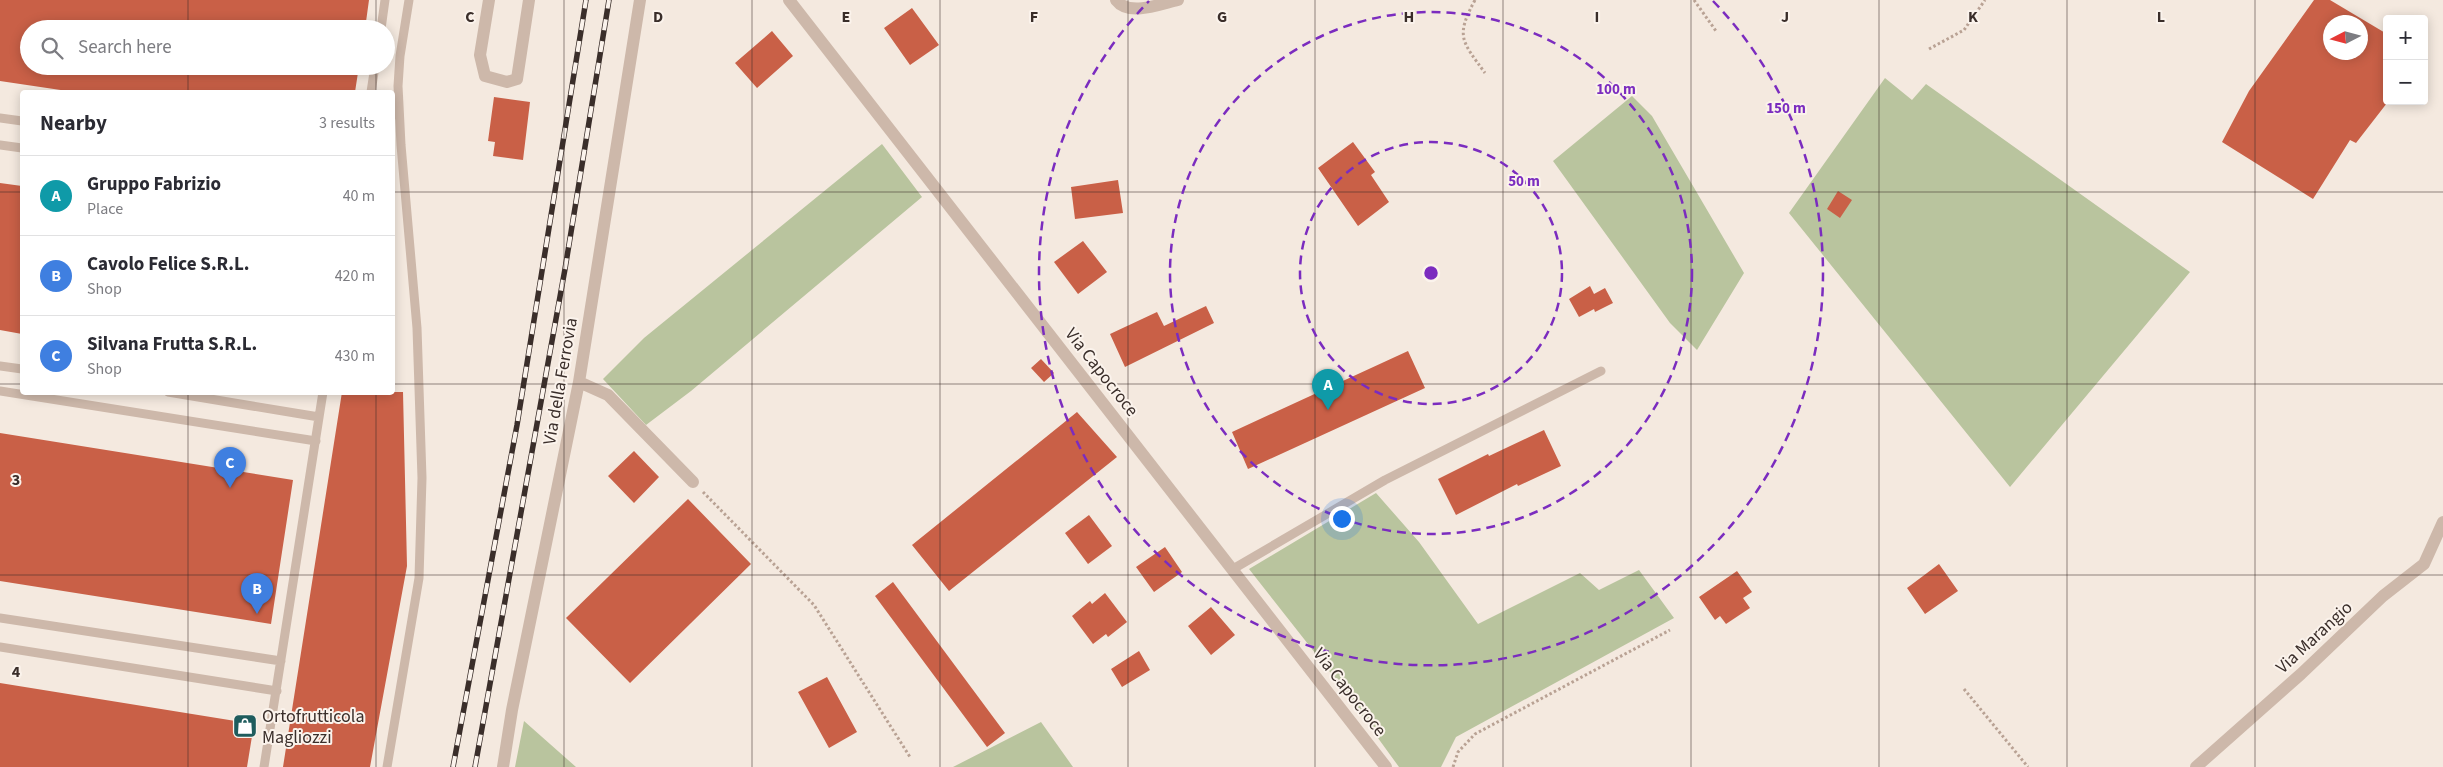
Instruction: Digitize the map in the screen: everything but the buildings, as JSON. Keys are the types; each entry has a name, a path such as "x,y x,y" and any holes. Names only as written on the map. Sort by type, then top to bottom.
{"street":[{"path":"489,0 480,55 483,69 485,76 507,82 517,79 529,0"},
{"name":"Via della Ferrovia","path":"503,767 512,710 579,382 640,0"},
{"name":"Via Capocroce","path":"789,0 1386,767"},
{"path":"1116,0 1121,6 1133,9 1178,0"},
{"path":"579,382 608,395 694,482"},
{"name":"Via Marangio","path":"2196,767 2383,596 2424,564 2443,522"}],"lane":[{"path":"382,20 385,0"},
{"path":"387,767 418,578 422,478 417,328 401,145 398,86 400,56 409,0"},
{"path":"371,90 374,75"},
{"path":"395,101 398,86"},
{"path":"0,118 20,121"},
{"path":"0,145 20,148"},
{"path":"0,366 20,369"},
{"path":"1233,569 1385,480 1601,371"},
{"path":"0,390 20,393"},
{"path":"31,395 316,441"},
{"path":"187,395 319,416"},
{"path":"264,767 322,395"},
{"path":"0,618 281,661"},
{"path":"0,647 277,692"}],"path":[{"path":"1475,0 1463,23 1464,42 1485,73"},
{"path":"1694,0 1716,31"},
{"path":"1929,49 1964,30 1985,0"},
{"path":"694,482 814,605 910,757"},
{"path":"1454,767 1458,752 1475,734 1670,630"},
{"path":"1964,689 2028,767"}],"green space":[{"path":"1885,78 1912,100 1926,84 2190,272 2010,487 1789,213"},
{"path":"1632,96 1652,116 1744,273 1697,350 1670,323 1553,161"},
{"path":"882,144 922,197 691,391 646,425 603,379 644,338"},
{"path":"1376,493 1419,542 1478,624 1580,573 1599,590 1639,570 1674,618 1456,737 1441,767 1399,767 1330,672 1249,569"},
{"path":"524,721 576,767 515,767"},
{"path":"1041,722 1073,767 953,767"}],"railway":[{"path":"453,767 517,425 586,0"},
{"path":"475,767 565,269 609,0"}],"place":[{"name":"Gruppo Fabrizio","path":"1328,410"},
{"name":"Silvana Frutta S.R.L.","path":"230,488"},
{"name":"Cavolo Felice S.R.L.","path":"257,614"},
{"name":"Ortofrutticola Magliozzi","path":"245,726"}]}
